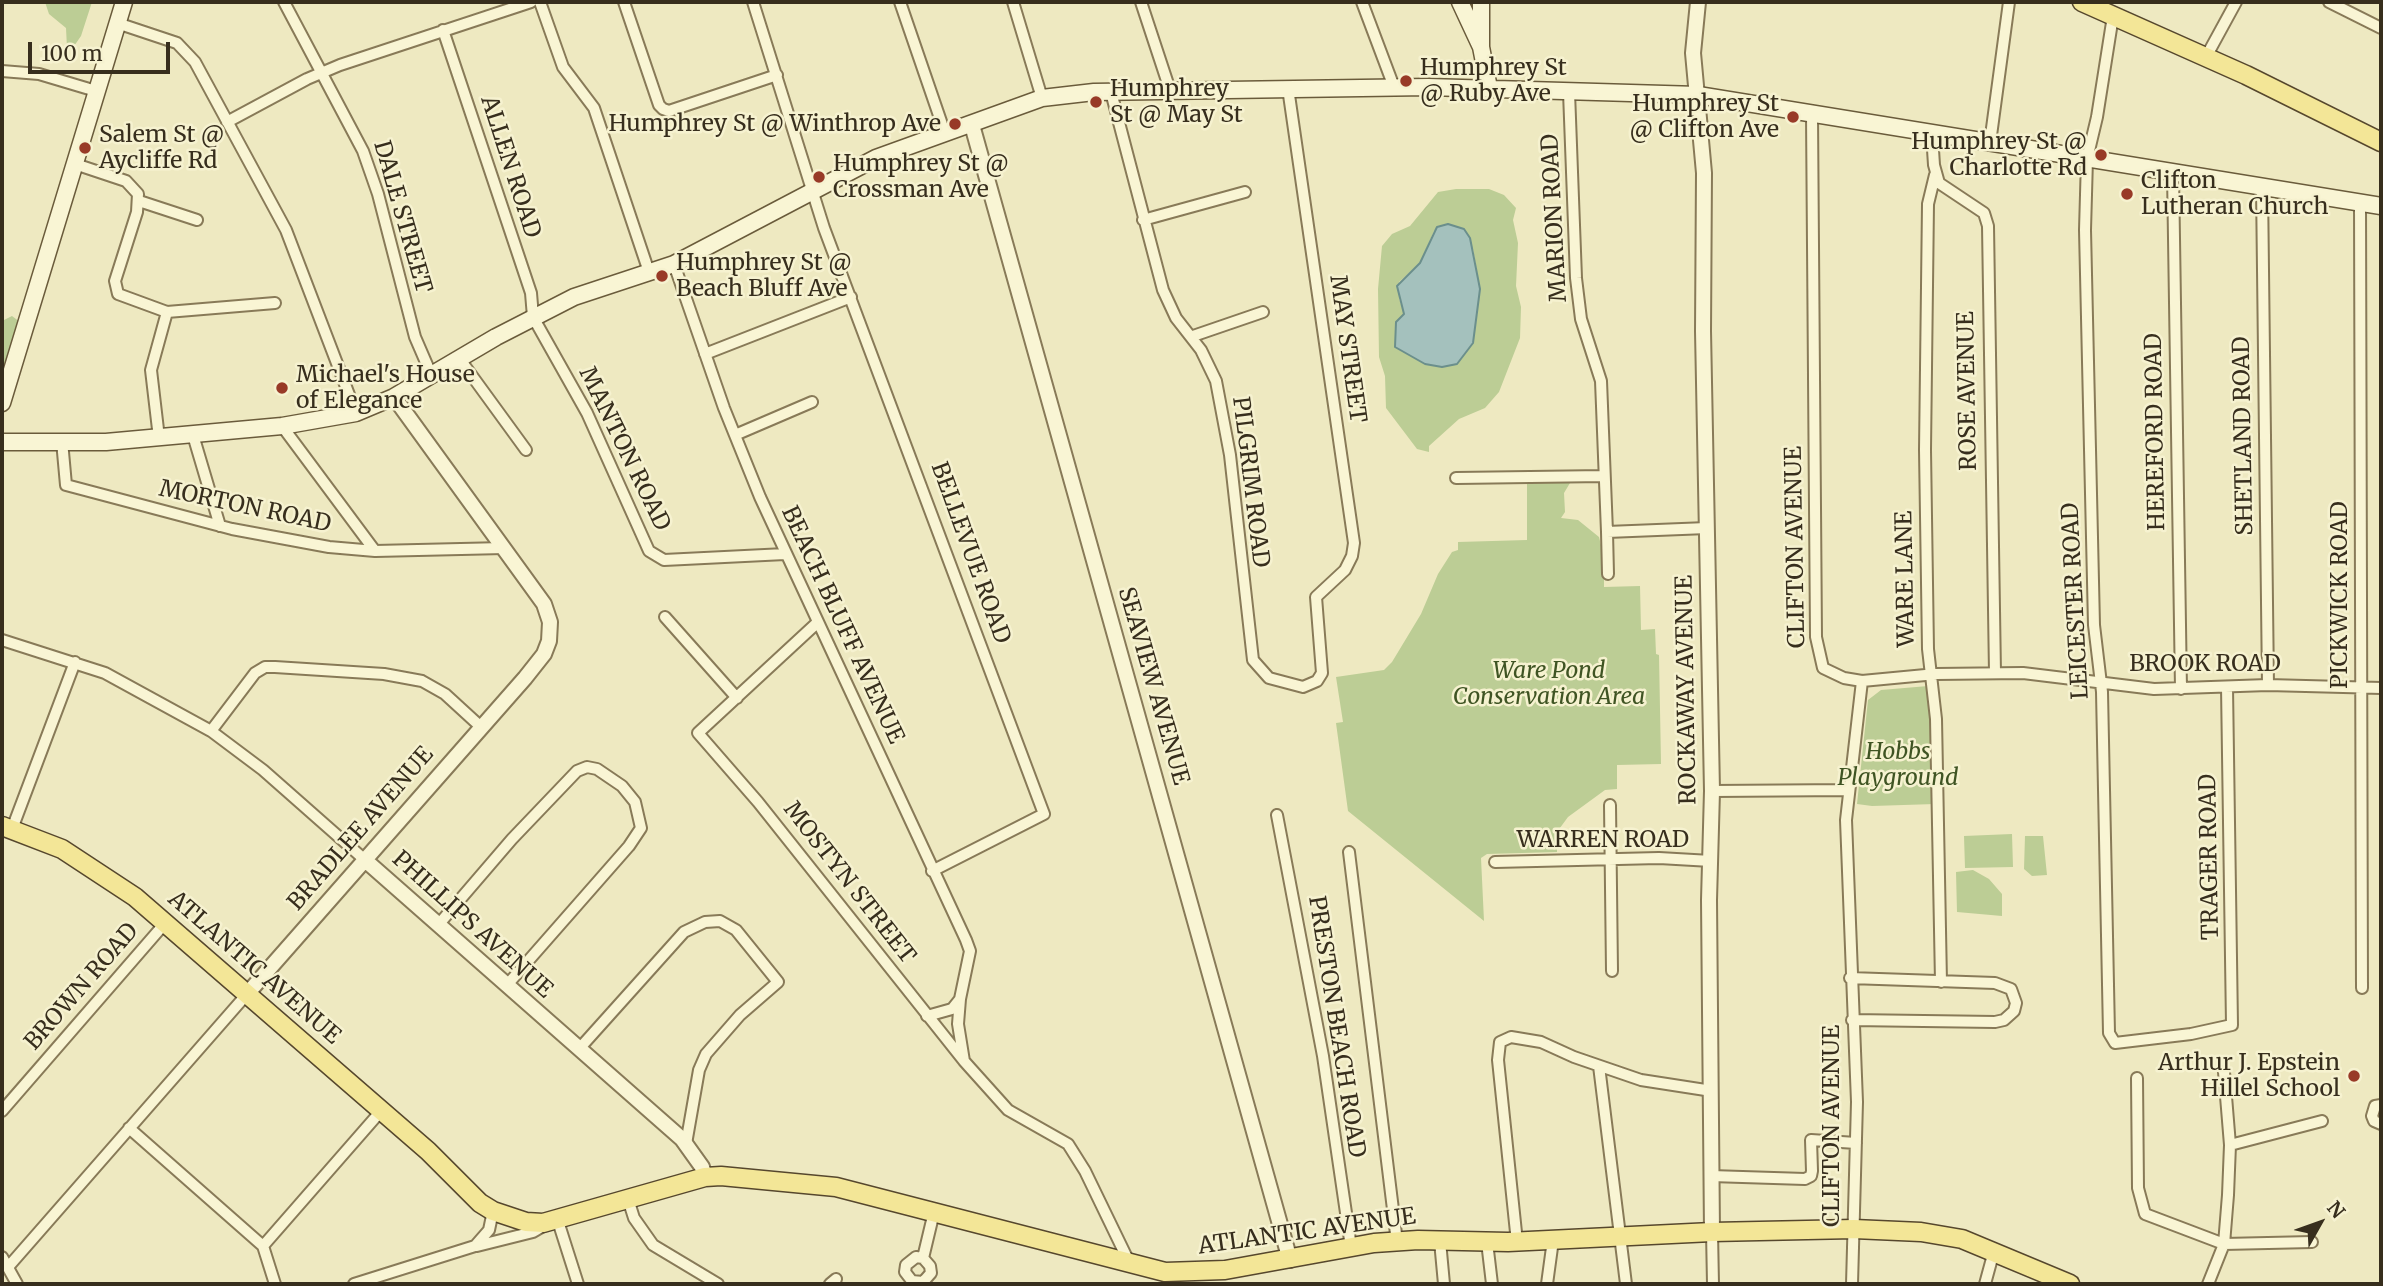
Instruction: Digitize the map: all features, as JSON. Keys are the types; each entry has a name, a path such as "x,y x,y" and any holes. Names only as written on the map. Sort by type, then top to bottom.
{"main road":[{"path":"2,403 124,2"},
{"path":"1460,2 1481,47"},
{"path":"1481,2 1481,47 1489,88"},
{"path":"2082,2 2206,57 2381,142"},
{"path":"2,442 106,442 159,438 282,426 356,413 394,397 533,317 574,297 674,264 876,158 1042,99 1111,92 1394,87 1698,95 2381,206"},
{"name":"ATLANTIC AVENUE","path":"7,827 43,840 91,865 166,922 455,1176 470,1194 493,1211 526,1222 543,1223 705,1177 739,1177 836,1187 1165,1272 1186,1273 1290,1260 1351,1247 1397,1242 1517,1242 1854,1228 1944,1235 1993,1251 2070,1284"},
{"name":"ATLANTIC AVENUE","path":"455,1176 505,1205 558,1219"}],"street":[{"name":"DALE STREET","path":"284,2 349,121 372,175 415,337 431,374"},
{"path":"228,122 322,73 531,2"},
{"path":"540,2 563,67 594,108 649,272"},
{"path":"624,2 663,109 678,108 777,75"},
{"name":"BELLEVUE ROAD","path":"753,2 812,190 1044,814 932,871"},
{"path":"900,2 945,133"},
{"path":"1013,2 1042,99"},
{"path":"1141,2 1170,90"},
{"path":"1362,2 1394,87"},
{"name":"ROCKAWAY AVENUE","path":"1698,2 1693,53 1703,173 1712,792 1713,1284"},
{"path":"1990,143 2008,2"},
{"path":"2206,57 2236,2"},
{"path":"2329,2 2381,28"},
{"name":"LEICESTER ROAD","path":"2113,16 2097,117 2087,159 2085,230 2094,625 2100,681 2109,1033 2112,1041 2155,1039 2231,1026"},
{"path":"117,23 177,43 185,49 286,230 356,413"},
{"name":"ALLEN ROAD","path":"443,30 531,293 533,317"},
{"path":"2,71 39,74 96,91"},
{"name":"MAY STREET","path":"1288,88 1354,543 1352,556 1345,570 1318,595 1315,602"},
{"name":"PILGRIM ROAD","path":"1111,92 1143,220 1170,308 1193,336 1213,373 1224,423 1253,660 1269,678 1291,686 1303,687 1317,681 1322,673 1315,602"},
{"name":"MARION ROAD","path":"1569,92 1576,278 1581,319 1601,381 1608,574"},
{"name":"CLIFTON AVENUE","path":"1812,115 1816,637 1823,668 1844,678 1861,681 1849,790 1846,873 1856,1143 1852,1284"},
{"name":"SEAVIEW AVENUE","path":"972,125 992,186 1076,501 1290,1260"},
{"path":"1932,134 1935,175"},
{"path":"75,164 132,184 139,201 115,288 118,294 167,312 275,303"},
{"name":"HEREFORD ROAD","path":"2173,174 2181,689"},
{"name":"ROSE AVENUE","path":"1935,175 1941,185 1984,213 1988,226 1995,673"},
{"name":"WARE LANE","path":"1935,175 1928,204 1925,317 1930,675 1936,731 1941,982"},
{"name":"SHETLAND ROAD","path":"2262,187 2268,685"},
{"path":"1143,220 1245,192"},
{"path":"139,201 197,220"},
{"name":"PICKWICK ROAD","path":"2360,202 2362,988"},
{"name":"BEACH BLUFF AVENUE","path":"674,264 735,435 785,554 970,951 960,999 959,1037 964,1062"},
{"path":"705,354 851,297"},
{"path":"159,438 151,370 167,312"},
{"path":"1193,336 1263,312"},
{"name":"MANTON ROAD","path":"533,317 587,414 649,551 664,560 785,554"},
{"path":"459,358 526,450"},
{"name":"BRADLEE AVENUE","path":"5,1261 129,1128 544,654 551,633 544,604 394,397"},
{"path":"735,435 812,402"},
{"path":"282,426 374,551"},
{"path":"193,435 220,526"},
{"name":"MORTON ROAD","path":"62,441 66,485 220,526 277,539 374,551 504,548"},
{"path":"1456,478 1604,476"},
{"path":"1607,532 1707,528"},
{"path":"664,617 737,698 818,622"},
{"name":"PHILLIPS AVENUE","path":"2,640 105,673 211,731 263,770 686,1144 705,1177"},
{"path":"7,827 75,662"},
{"path":"211,731 255,673 265,667 395,675 422,681 445,694 481,727"},
{"name":"BROOK ROAD","path":"1861,681 1995,673 2052,675 2130,687 2181,689 2268,685 2381,688"},
{"name":"TRAGER ROAD","path":"2227,687 2231,1026"},
{"name":"MOSTYN STREET","path":"737,698 698,733 758,802 964,1062"},
{"path":"439,924 571,776 587,767 608,776 635,802 641,828 629,846 507,985"},
{"path":"1712,792 1849,790"},
{"path":"1610,805 1612,971"},
{"name":"PRESTON BEACH ROAD","path":"1278,815 1323,1056 1351,1247"},
{"path":"1349,852 1397,1242"},
{"name":"WARREN ROAD","path":"1495,862 1711,861"},
{"path":"579,1049 684,932 705,922 720,921 736,930 778,982 740,1015 706,1054 699,1070 686,1144"},
{"name":"BROWN ROAD","path":"2,1111 166,922"},
{"path":"1850,978 2006,985 2014,996 2014,1011 2004,1020 1995,1022 1852,1020"},
{"path":"927,1016 952,1009 960,999"},
{"path":"1517,1242 1498,1060 1500,1042 1511,1037 1541,1042 1641,1080 1713,1091"},
{"path":"964,1062 1008,1110 1068,1144 1085,1171 1130,1264"},
{"path":"1599,1066 1626,1284"},
{"path":"2208,1284 2224,1244 2230,1145 2224,1072"},
{"path":"2137,1078 2138,1188 2145,1214 2224,1244 2312,1242"},
{"path":"2381,1105 2375,1106 2372,1116 2374,1121 2381,1124"},
{"path":"263,1246 382,1111"},
{"path":"2230,1145 2322,1121"},
{"path":"129,1128 263,1246 275,1284"},
{"path":"1712,1176 1805,1180 1811,1176 1812,1171 1811,1140 1856,1143"},
{"path":"628,1199 634,1218 653,1245 718,1284"},
{"path":"475,1246 489,1230 493,1211"},
{"path":"923,1258 934,1212"},
{"path":"354,1284 475,1246 533,1233 558,1219 578,1284"},
{"path":"1547,1284 1553,1240"},
{"path":"1440,1241 1444,1284"},
{"path":"1487,1242 1492,1284"},
{"path":"1985,1284 1993,1251"},
{"path":"5,1261 17,1284"}],"green space":[{"path":"45,2 92,2 81,36 72,49 67,48 66,28 49,14"},
{"path":"1489,189 1504,195 1516,208 1513,220 1518,243 1516,286 1521,307 1520,338 1499,392 1485,408 1459,419 1429,446 1429,452 1417,449 1386,408 1385,376 1379,357 1378,289 1382,246 1392,234 1410,226 1438,192","holes":["1442,225 1473,249 1480,289 1473,342 1457,364 1395,347 1396,322 1404,314 1399,298 1399,282 1420,263 1434,231"]},
{"path":"12,316 20,322 2,388 2,321"},
{"name":"Ware Pond Conservation Area","path":"1527,483 1570,483 1564,493 1565,512 1561,518 1578,520 1599,537 1604,557 1604,587 1640,586 1641,630 1655,629 1656,654 1659,655 1661,764 1617,765 1617,789 1605,790 1568,817 1557,832 1557,852 1487,854 1481,858 1484,921 1348,811 1336,723 1343,722 1336,677 1384,670 1392,662 1421,614 1438,574 1452,552 1458,550 1458,542 1527,540"},
{"name":"Hobbs Playground","path":"1928,686 1935,804 1857,804 1868,700 1881,690"},
{"path":"2012,834 2013,867 1965,868 1964,836"},
{"path":"2025,836 2043,836 2047,875 2032,876 2024,869"},
{"path":"1973,870 1989,879 2002,894 2002,916 1957,912 1956,872"}],"water":[{"path":"1448,224 1464,229 1470,238 1480,289 1473,343 1457,364 1442,367 1425,364 1395,347 1396,322 1404,314 1397,286 1420,263 1437,227"}],"place":[{"name":"Humphrey St @ Ruby Ave","path":"1406,81"},
{"name":"Humphrey St @ May St","path":"1096,102"},
{"name":"Humphrey St @ Clifton Ave","path":"1793,117"},
{"name":"Humphrey St @ Winthrop Ave","path":"955,124"},
{"name":"Salem St @ Aycliffe Rd","path":"85,148"},
{"name":"Humphrey St @ Charlotte Rd","path":"2101,155"},
{"name":"Humphrey St @ Crossman Ave","path":"819,177"},
{"name":"Clifton Lutheran Church","path":"2127,194"},
{"name":"Humphrey St @ Beach Bluff Ave","path":"662,276"},
{"name":"Michael's House of Elegance","path":"282,388"},
{"name":"Arthur J. Epstein Hillel School","path":"2354,1076"}]}
